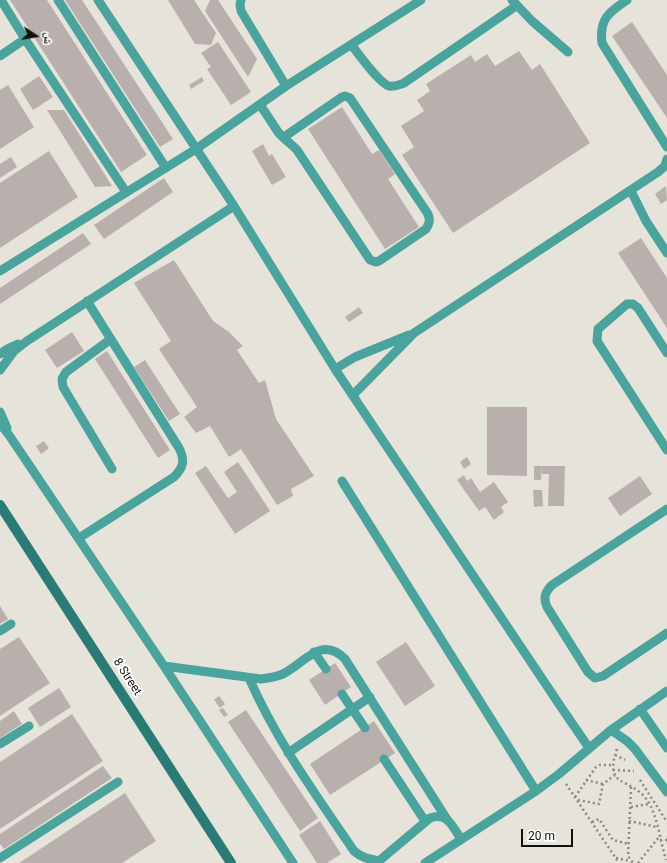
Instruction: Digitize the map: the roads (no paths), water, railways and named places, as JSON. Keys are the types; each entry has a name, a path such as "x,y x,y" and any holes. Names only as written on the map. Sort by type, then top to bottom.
{"street":[{"name":"8 Street","path":"0,505 231,863"}],"lane":[{"path":"1,0 126,192"},
{"path":"58,0 166,168"},
{"path":"98,0 234,206 335,369 589,748"},
{"path":"241,0 241,11 286,86"},
{"path":"0,271 196,149 286,86 352,46 421,0"},
{"path":"628,0 614,9 602,24 602,43 667,146"},
{"path":"352,46 381,80 388,86 396,87 404,83 514,3 532,22 568,52"},
{"path":"0,56 25,39"},
{"path":"260,104 278,132 284,138 297,150 373,262 379,261 429,225 430,221 428,214 350,98 345,96 342,97 284,138"},
{"path":"335,369 356,357 414,333 658,172 665,166 667,159"},
{"path":"631,190 646,221 667,253"},
{"path":"0,354 27,340 234,206"},
{"path":"79,538 174,477 181,470 183,463 179,448 87,301"},
{"path":"667,353 638,308 633,304 627,304 598,329 597,341 667,450"},
{"path":"353,395 414,333"},
{"path":"111,339 66,372 62,379 63,387 112,469"},
{"path":"0,370 14,352 27,340"},
{"path":"0,412 10,435"},
{"path":"0,424 10,435 79,538 293,863"},
{"path":"342,481 536,791"},
{"path":"667,509 552,585 544,596 544,601 547,607 591,676 595,678 603,676 667,634"},
{"path":"0,631 11,624"},
{"path":"164,666 249,678 273,678 284,673 314,652 322,649 339,653 346,659 448,821 461,839"},
{"path":"314,652 326,669"},
{"path":"249,678 273,729 354,851 360,856 379,862 430,818 437,816 444,817 448,821"},
{"path":"425,863 536,791 559,774 611,730 667,691"},
{"path":"342,694 364,728"},
{"path":"288,753 370,697"},
{"path":"640,709 667,748"},
{"path":"0,744 29,726"},
{"path":"611,730 635,749 667,792"},
{"path":"384,760 425,821"},
{"path":"0,858 118,782"}]}
